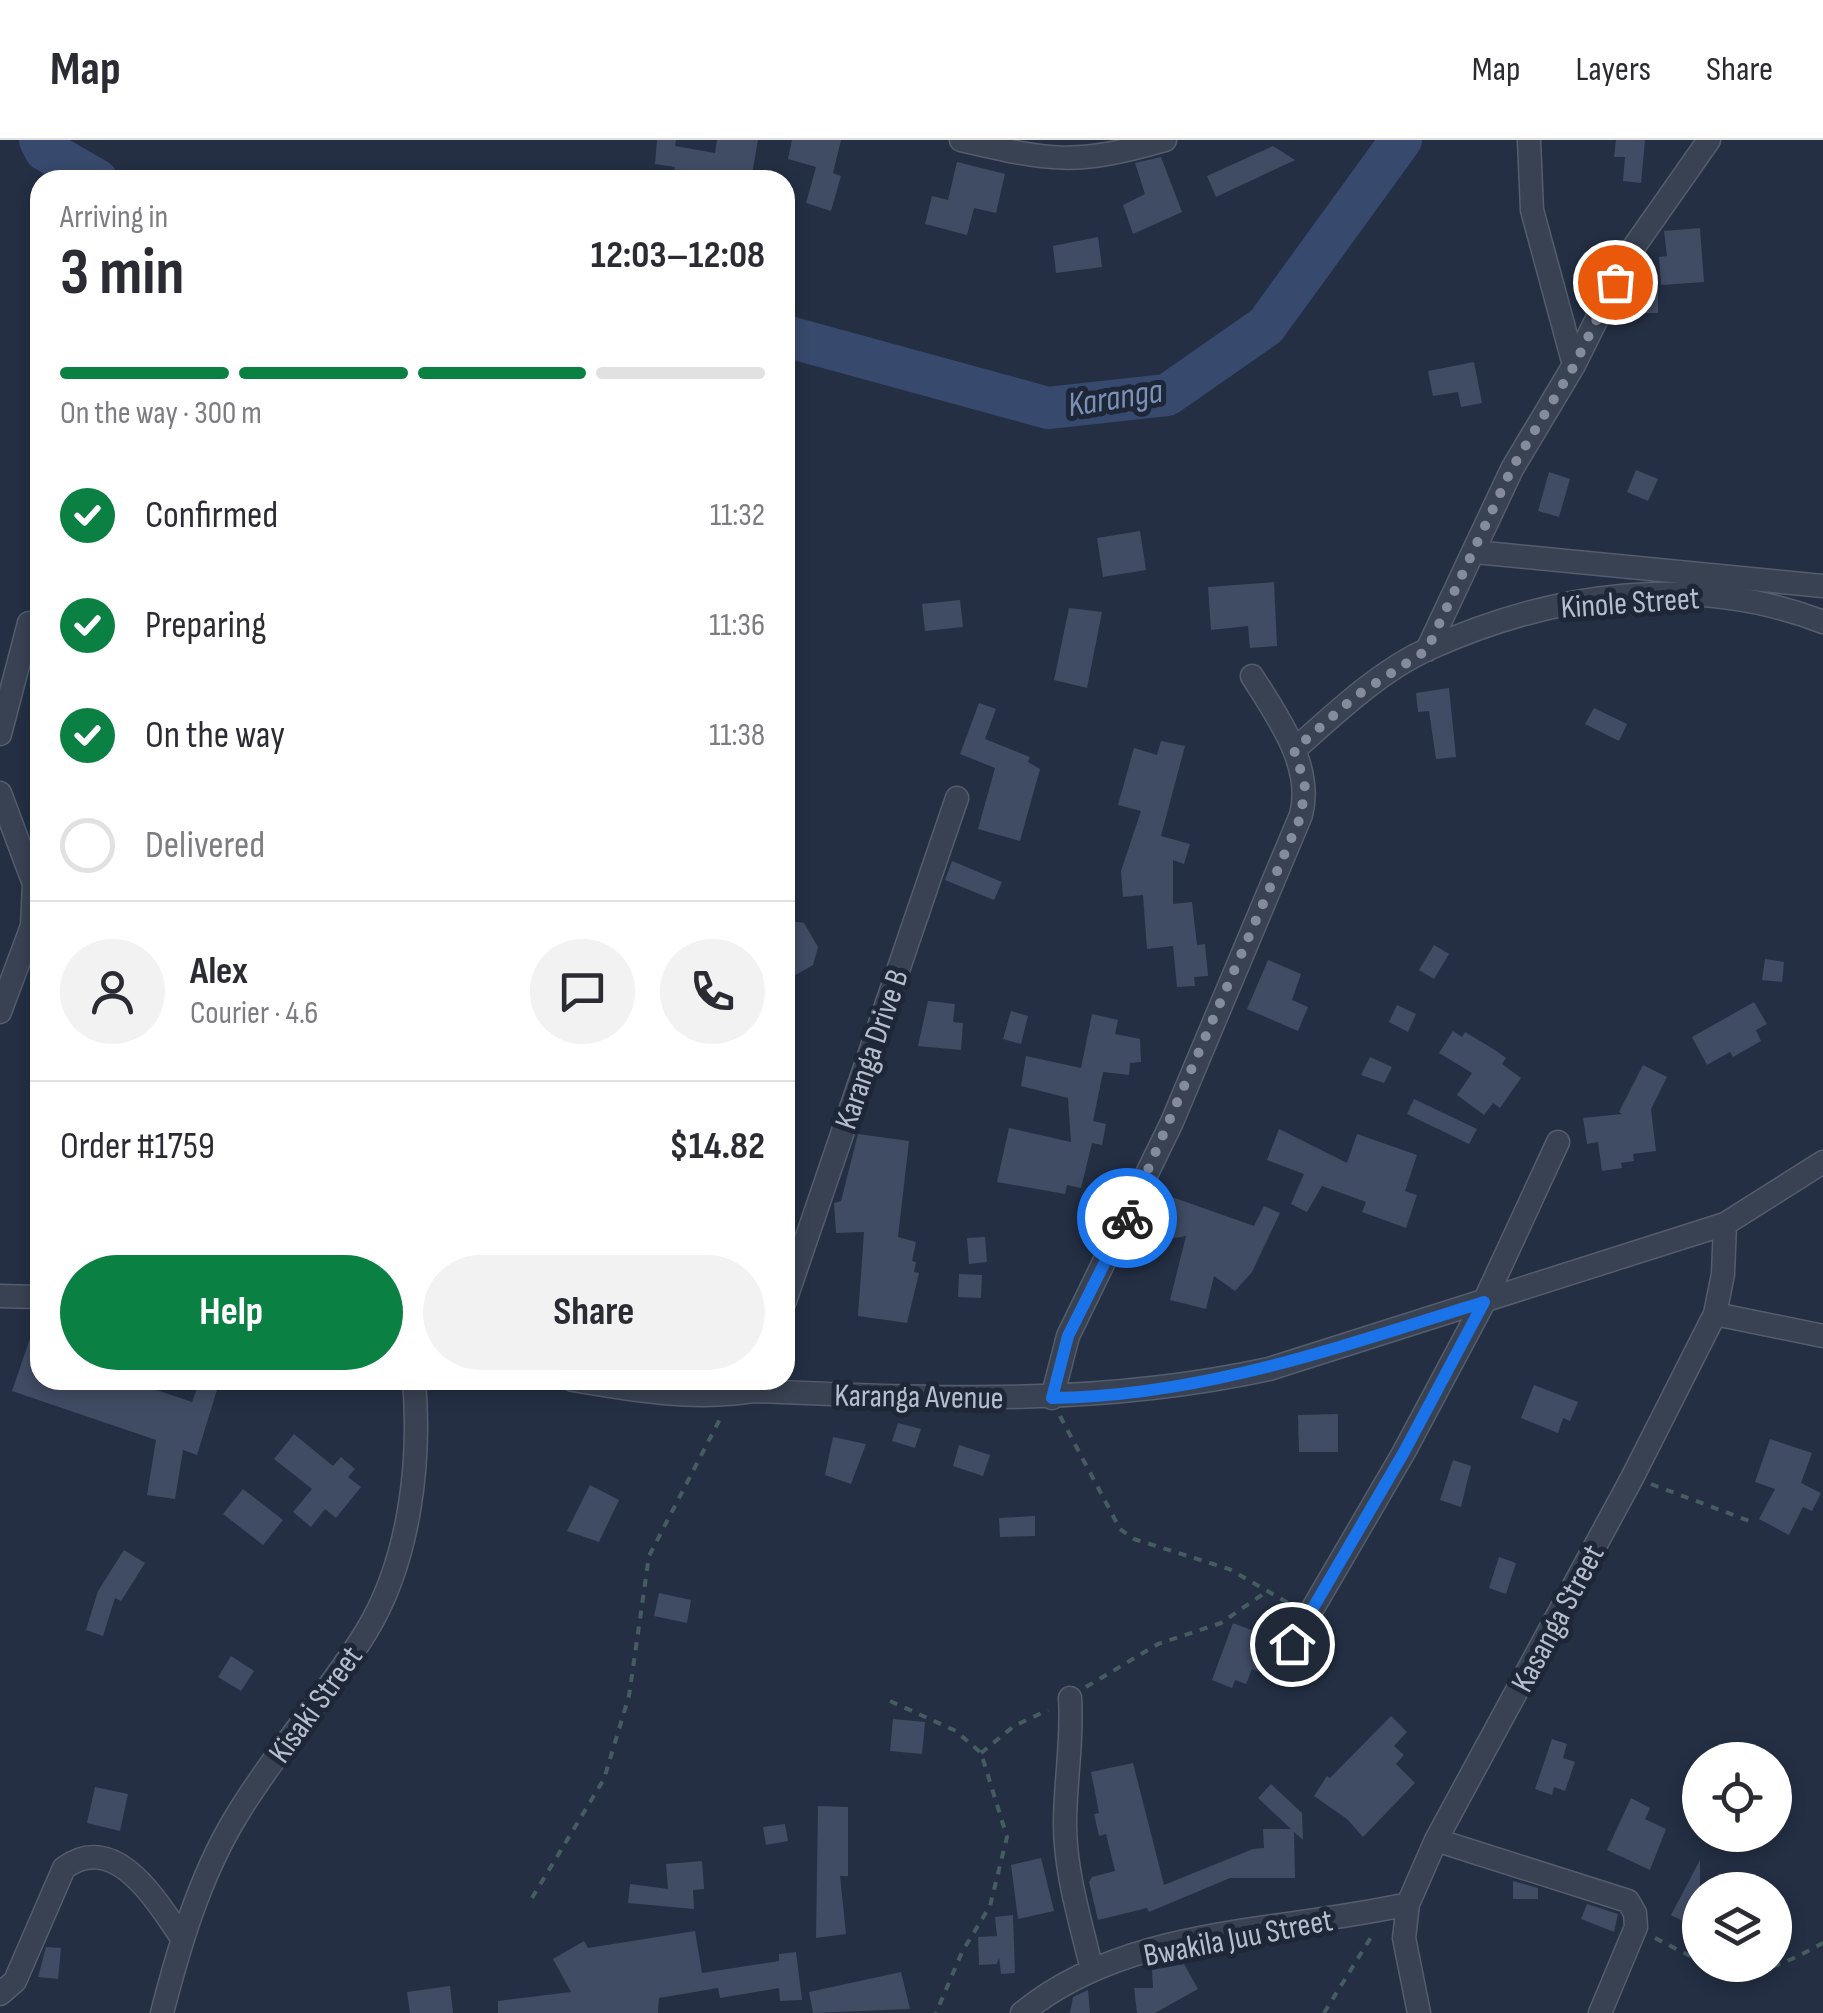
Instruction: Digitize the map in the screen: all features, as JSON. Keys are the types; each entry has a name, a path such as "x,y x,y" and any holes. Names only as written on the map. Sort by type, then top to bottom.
{"street":[{"path":"961,140 1046,160 1100,159 1166,140"},
{"path":"1529,140 1532,210 1574,366"},
{"path":"1427,650 1512,468 1574,366 1628,254 1709,140"},
{"path":"1475,552 1823,586"},
{"name":"Kinole Street","path":"1294,750 1356,696 1427,650 1566,600 1739,596 1823,622"},
{"path":"0,734 29,622"},
{"path":"1052,1398 1068,1336 1172,1122 1301,816 1305,784 1294,750 1252,676"},
{"path":"0,794 30,873"},
{"name":"Karanga Drive B","path":"795,1272 957,798"},
{"path":"0,1012 30,931"},
{"path":"1292,1644 1404,1452 1484,1302 1558,1142"},
{"name":"Karanga Avenue","path":"795,1390 1052,1398 1138,1393 1269,1369 1725,1224 1823,1162"},
{"name":"Kasanga Street","path":"1419,2013 1398,1906 1632,1478 1715,1314 1724,1274 1725,1224"},
{"path":"0,1296 30,1296"},
{"path":"1715,1314 1823,1336"},
{"name":"Kisaki Street","path":"162,2013 182,1938 232,1822 369,1627 402,1538 412,1495 418,1452 415,1390"},
{"path":"1070,1698 1073,1745 1065,1826 1092,1970"},
{"path":"1436,1840 1628,1901 1635,1912 1636,1927 1600,2013"},
{"path":"0,1994 15,1981 64,1868 73,1861 85,1858 126,1866 152,1893 182,1938"},
{"name":"Bwakila Juu Street","path":"1022,2013 1048,1992 1092,1970 1168,1944 1398,1906"}],"path":[{"path":"532,1898 604,1780 629,1696 649,1556 747,1390"},
{"path":"1052,1398 1104,1506 1120,1529 1134,1539 1198,1556 1310,1612"},
{"path":"1632,1478 1752,1522"},
{"path":"980,1752 1014,1726 1070,1698 1158,1644 1221,1623 1267,1591"},
{"path":"890,1701 956,1731 980,1752 1007,1837 990,1906 962,1952 936,2013"},
{"path":"1324,2013 1398,1906"},
{"path":"1636,1927 1682,1951"},
{"path":"1792,1960 1823,1943"}],"building":[{"path":"657,140 676,140 675,146 715,153 717,140 758,140 753,170 675,170 675,167 655,164"},
{"path":"792,140 841,140 833,173 841,176 831,211 806,203 816,167 788,159"},
{"path":"1616,140 1645,140 1641,183 1623,181 1625,157 1614,157"},
{"path":"1273,146 1295,160 1216,197 1207,176"},
{"path":"1161,157 1182,212 1133,234 1123,205 1145,194 1135,163"},
{"path":"957,162 1005,174 996,213 974,208 967,235 925,224 932,196 948,200"},
{"path":"1700,228 1704,282 1661,285 1659,257 1667,256 1664,231"},
{"path":"1098,237 1102,267 1056,273 1053,246"},
{"path":"1630,286 1658,286 1658,313 1637,313 1637,305 1621,305"},
{"path":"1474,362 1482,403 1461,407 1458,392 1433,396 1428,371"},
{"path":"1636,470 1658,479 1648,501 1627,492"},
{"path":"1549,472 1570,479 1559,517 1538,511"},
{"path":"1140,531 1146,570 1103,577 1097,538"},
{"path":"1274,582 1277,646 1250,648 1248,626 1211,630 1208,587"},
{"path":"960,600 963,627 925,631 922,604"},
{"path":"1069,608 1102,612 1087,688 1054,680"},
{"path":"1449,688 1456,757 1436,759 1429,711 1418,712 1416,693"},
{"path":"979,703 996,709 985,739 1030,757 1028,762 1040,769 1020,841 978,829 995,768 960,754"},
{"path":"1594,708 1627,724 1619,741 1585,724"},
{"path":"1161,741 1185,746 1161,836 1190,844 1184,864 1173,860 1173,904 1192,902 1197,945 1205,944 1208,976 1194,977 1195,986 1177,987 1173,946 1147,949 1143,895 1123,897 1121,871 1141,811 1118,805 1134,748 1157,755"},
{"path":"952,861 1002,882 994,900 945,880"},
{"path":"795,922 804,923 818,947 813,965 795,975"},
{"path":"1434,945 1449,954 1434,979 1419,970"},
{"path":"1765,959 1784,962 1782,982 1762,980"},
{"path":"1268,960 1301,974 1292,1000 1308,1007 1298,1031 1247,1009"},
{"path":"928,1001 955,1004 953,1022 963,1023 961,1050 918,1046"},
{"path":"1754,1002 1767,1024 1756,1030 1761,1041 1733,1057 1730,1052 1707,1065 1692,1037"},
{"path":"1397,1005 1416,1014 1408,1032 1389,1022"},
{"path":"1011,1011 1028,1016 1021,1044 1003,1039"},
{"path":"1092,1014 1118,1020 1115,1034 1140,1039 1141,1062 1130,1063 1129,1075 1103,1072 1093,1121 1106,1124 1102,1145 1092,1143 1081,1188 1067,1185 1065,1194 997,1182 1009,1128 1071,1142 1068,1098 1021,1086 1026,1056 1081,1068"},
{"path":"1453,1031 1462,1037 1465,1032 1495,1050 1506,1058 1502,1064 1521,1078 1500,1108 1493,1103 1484,1115 1457,1095 1472,1073 1439,1053"},
{"path":"1370,1057 1392,1067 1384,1083 1361,1075"},
{"path":"1643,1065 1667,1077 1651,1109 1656,1151 1633,1154 1634,1161 1621,1163 1622,1168 1602,1171 1598,1142 1587,1144 1583,1118 1622,1114 1619,1112"},
{"path":"1414,1099 1477,1129 1469,1144 1407,1114"},
{"path":"1279,1129 1347,1163 1357,1134 1417,1155 1405,1191 1417,1195 1406,1228 1362,1212 1366,1202 1322,1186 1307,1212 1291,1204 1304,1174 1267,1160"},
{"path":"858,1134 909,1141 898,1237 916,1242 912,1261 916,1262 914,1272 919,1273 907,1323 858,1316 864,1232 836,1233 834,1203 841,1201"},
{"path":"1155,1191 1254,1226 1264,1206 1280,1213 1252,1272 1235,1291 1214,1276 1206,1309 1170,1300 1186,1236 1158,1241 1153,1212 1146,1209"},
{"path":"985,1237 987,1262 969,1264 967,1238"},
{"path":"959,1274 982,1275 981,1298 958,1297"},
{"path":"30,1338 30,1390 157,1390 192,1402 196,1390 217,1390 197,1455 183,1450 175,1499 147,1495 156,1440 12,1391"},
{"path":"1534,1385 1578,1402 1570,1421 1563,1418 1558,1433 1521,1418"},
{"path":"1338,1414 1338,1452 1299,1452 1298,1415"},
{"path":"898,1423 921,1429 915,1448 892,1441"},
{"path":"294,1434 333,1466 341,1457 355,1469 348,1477 361,1487 336,1518 325,1509 311,1527 293,1512 312,1489 274,1459"},
{"path":"833,1437 866,1444 851,1484 825,1475"},
{"path":"1770,1439 1812,1453 1801,1483 1821,1493 1812,1511 1803,1507 1789,1535 1759,1519 1775,1489 1755,1482"},
{"path":"959,1445 990,1455 983,1476 953,1466"},
{"path":"1453,1460 1471,1466 1461,1507 1440,1500"},
{"path":"590,1485 619,1500 599,1542 567,1531"},
{"path":"243,1489 283,1520 263,1545 223,1514"},
{"path":"1035,1516 1035,1536 1000,1537 999,1518"},
{"path":"124,1550 145,1563 121,1601 115,1598 103,1636 86,1630 98,1591"},
{"path":"1499,1557 1516,1563 1506,1594 1489,1588"},
{"path":"659,1593 691,1600 687,1623 654,1616"},
{"path":"1233,1623 1259,1633 1262,1625 1280,1632 1264,1674 1252,1669 1246,1684 1235,1680 1232,1688 1212,1680"},
{"path":"231,1656 254,1671 241,1691 218,1677"},
{"path":"1391,1716 1407,1732 1394,1746 1404,1755 1396,1764 1415,1783 1363,1837 1347,1819 1314,1796 1327,1776 1330,1778"},
{"path":"893,1719 925,1722 922,1754 890,1751"},
{"path":"1552,1739 1567,1744 1563,1758 1575,1762 1565,1791 1554,1787 1552,1795 1535,1789"},
{"path":"1133,1763 1164,1885 1264,1848 1263,1829 1291,1829 1258,1798 1271,1784 1302,1813 1303,1840 1294,1832 1295,1878 1230,1878 1149,1912 1147,1908 1098,1920 1089,1882 1092,1877 1115,1871 1106,1834 1099,1836 1091,1772"},
{"path":"95,1787 128,1794 120,1831 87,1823"},
{"path":"1631,1798 1650,1808 1645,1819 1666,1829 1650,1870 1607,1850"},
{"path":"818,1806 848,1807 848,1876 840,1876 846,1934 816,1938"},
{"path":"785,1824 788,1841 766,1845 763,1827"},
{"path":"1041,1858 1054,1911 1018,1919 1011,1865"},
{"path":"702,1861 704,1889 693,1890 694,1909 628,1903 630,1884 668,1889 666,1864"},
{"path":"1513,1881 1538,1888 1538,1899 1513,1899"},
{"path":"1682,1894 1682,1921 1671,1915"},
{"path":"1587,1904 1618,1914 1614,1932 1581,1919"},
{"path":"1013,1915 1015,1973 1001,1974 999,1957 997,1964 979,1965 978,1937 997,1936 995,1917"},
{"path":"695,1931 702,1973 779,1961 779,1954 796,1952 802,2000 780,2001 779,1988 720,1998 718,1988 659,1998 658,2013 498,2013 498,2001 571,1992 553,1959 584,1941 588,1948"},
{"path":"46,1947 61,1948 58,1979 38,1977"},
{"path":"1184,1964 1198,1989 1155,2013 1137,2013 1134,1988 1153,1988 1152,1970"},
{"path":"901,1972 910,2009 813,2013 809,1992"},
{"path":"450,1986 453,2013 410,2013 407,1992"},
{"path":"1088,1990 1090,2013 1070,2013 1073,1997"}],"waterway":[{"name":"Karanga","path":"40,140 45,150 80,170"},
{"name":"Karanga","path":"795,339 1048,408 1167,395 1266,326 1401,140"}],"way so far":[{"path":"1127,1218 1172,1122 1301,816 1305,784 1294,750 1356,696 1427,650 1512,468 1574,366 1615,282"}],"route":[{"path":"1127,1218 1068,1336 1052,1398 1138,1393 1269,1369 1484,1302 1404,1452 1292,1644"}]}
